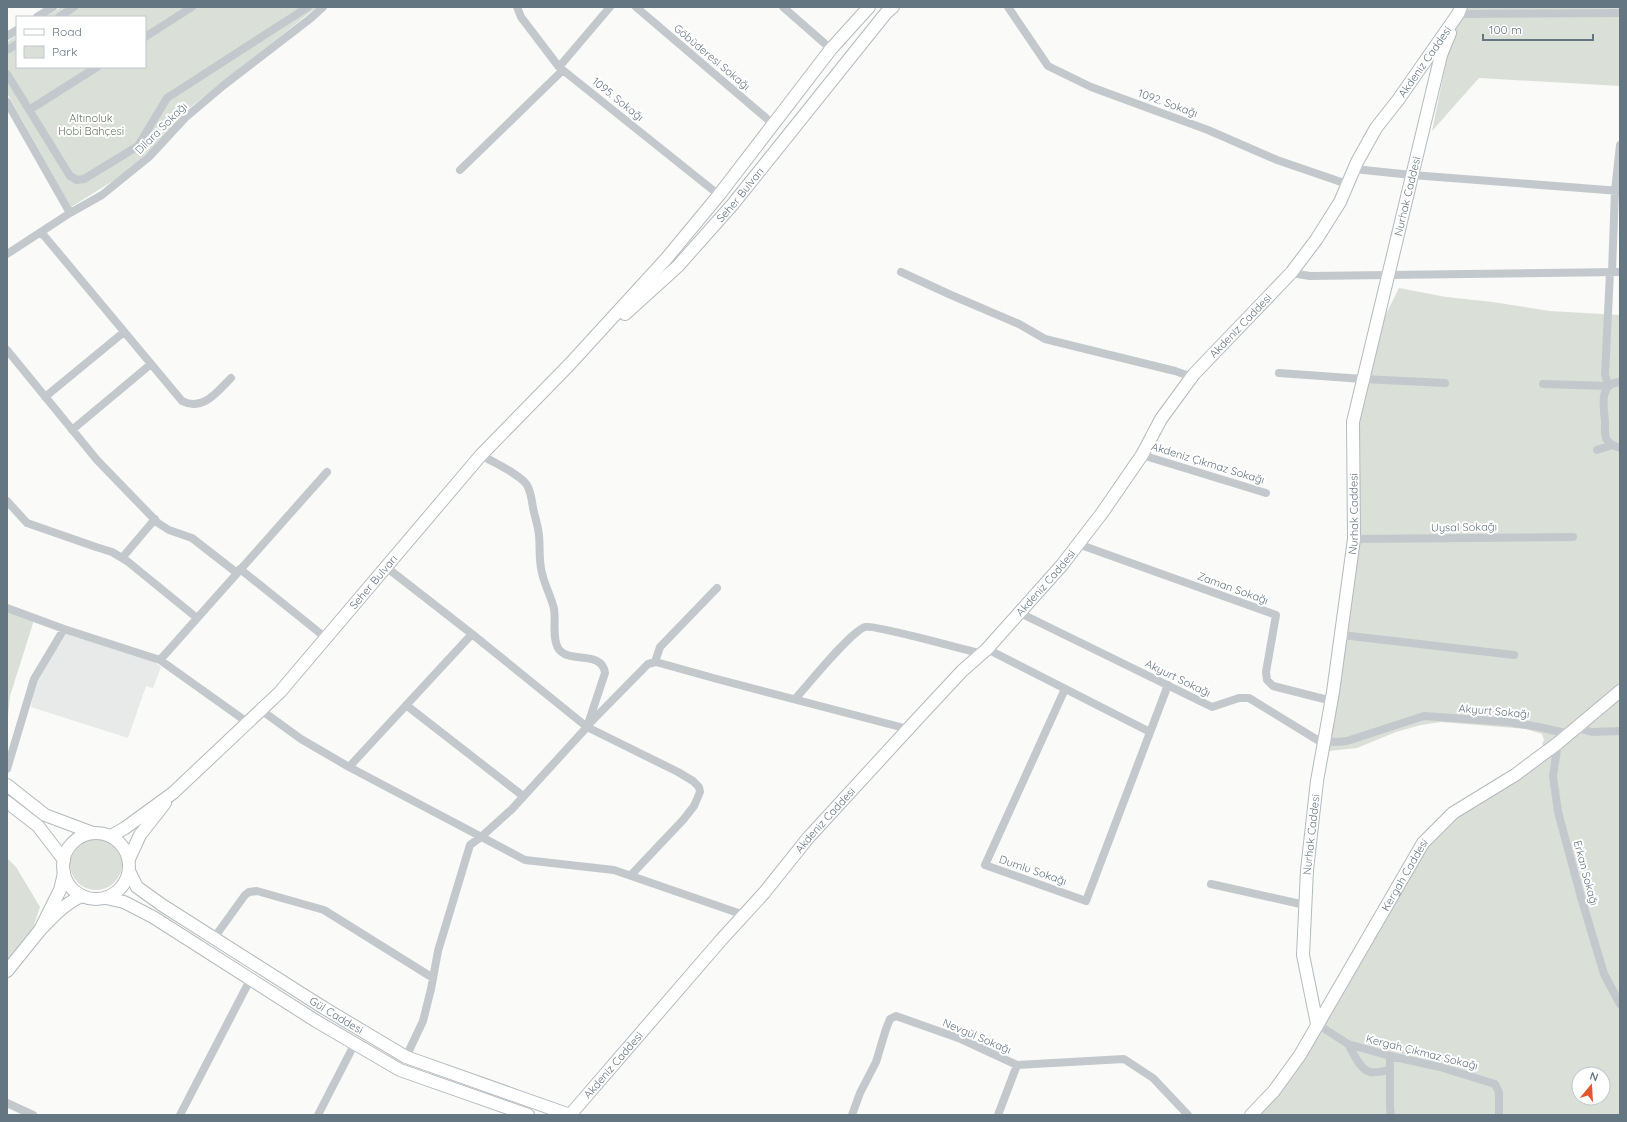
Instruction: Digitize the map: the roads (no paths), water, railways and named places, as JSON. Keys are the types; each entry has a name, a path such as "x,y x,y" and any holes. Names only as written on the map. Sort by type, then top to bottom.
{"street":[{"path":"39,16 53,7"},
{"path":"60,16 74,7"},
{"path":"146,36 192,7"},
{"path":"7,74 70,176 77,180 84,179 138,146 167,98 308,7"},
{"name":"Dilara Sokağı","path":"7,254 70,213 102,195 149,157 185,118 224,85 292,33 323,7"},
{"name":"1095. Sokağı","path":"517,7 521,17 561,68 720,195"},
{"path":"460,170 561,68 610,7"},
{"name":"Göbüderesi Sokağı","path":"636,7 773,124"},
{"path":"783,7 831,49"},
{"name":"Seher Bulvarı","path":"110,836 125,828 173,793 280,692 481,455 569,365 666,259 720,195 831,49 869,7"},
{"name":"Seher Bulvarı","path":"569,365 678,266 733,204 886,13 893,7"},
{"name":"1092. Sokağı","path":"1008,7 1048,66 1091,87 1208,130 1277,160 1347,184"},
{"path":"1459,10 1620,13"},
{"name":"Akdeniz Caddesi","path":"570,1115 764,893 808,838 908,728 1020,613 1078,544 1102,513 1142,455 1161,419 1192,377 1291,273 1316,240 1336,209 1354,169 1376,128 1398,100 1459,10"},
{"name":"Nurhak Caddesi","path":"1317,1024 1303,955 1306,870 1317,780 1332,701 1354,539 1353,422 1387,275 1441,55 1459,10"},
{"path":"7,36 16,31"},
{"path":"7,50 16,45"},
{"path":"28,110 95,68"},
{"path":"7,102 70,213"},
{"path":"1609,386 1605,375 1614,272 1620,145"},
{"path":"1354,169 1618,191"},
{"path":"41,232 182,400 193,405 203,403 231,378"},
{"path":"901,272 951,296 1019,324 1045,339 1175,371 1192,377"},
{"path":"1291,273 1310,276 1614,272"},
{"path":"45,397 124,332"},
{"path":"7,350 97,460 155,519 169,530 192,538 326,638"},
{"path":"72,430 151,364"},
{"path":"1278,372 1363,379 1445,383"},
{"path":"1616,447 1606,438 1603,399 1606,390 1613,382 1620,382"},
{"path":"1543,384 1609,386"},
{"path":"1597,450 1616,447"},
{"path":"481,455 527,484 539,533 541,568 545,584 552,601 556,619 556,642 559,649 569,656 601,662 604,669 604,676 587,727"},
{"name":"Akdeniz Çıkmaz Sokağı","path":"1142,455 1266,493"},
{"path":"160,660 326,472"},
{"path":"7,502 27,523 96,547 122,558 198,618"},
{"path":"122,558 155,519"},
{"name":"Uysal Sokağı","path":"1354,539 1573,537"},
{"name":"Zaman Sokağı","path":"1078,544 1276,615 1266,672 1267,680 1273,686 1332,701"},
{"path":"386,567 587,727 678,772 699,787 699,796 694,806 683,820 631,875"},
{"path":"655,662 660,647 717,588"},
{"path":"7,608 64,629 160,660 247,722"},
{"name":"Akyurt Sokağı","path":"1020,613 1212,707 1239,698 1249,698 1324,743 1347,741 1424,716 1508,722 1573,731 1620,731"},
{"path":"795,699 839,649 865,627 870,626 984,651 1065,689 1150,732"},
{"path":"7,768 34,679 64,629"},
{"path":"349,767 472,634"},
{"path":"1342,635 1514,655"},
{"path":"406,1057 423,1021 434,978 438,952 470,845 482,837 524,796 587,727 648,664 655,662 908,728"},
{"name":"Dumlu Sokağı","path":"1065,689 985,865 1086,901 1168,685"},
{"name":"Kergah Caddesi","path":"1251,1115 1278,1085 1300,1055 1422,843 1453,814 1515,775 1573,731 1620,691"},
{"path":"406,705 524,796"},
{"path":"261,710 301,739 349,767 525,860 614,870 744,915"},
{"name":"Erkan Sokağı","path":"1558,743 1553,776 1558,812 1604,974 1620,1004"},
{"path":"7,785 45,815 92,833"},
{"name":"Seher Bulvarı","path":"129,865 140,835 173,793"},
{"path":"7,802 38,826 64,866 68,884 82,896 94,899 106,898 122,888 125,883 129,865 124,848 110,836 99,833 81,836 68,849 64,866 60,890 40,930"},
{"name":"Gül Caddesi","path":"129,865 137,886 162,905 324,1008 406,1057 570,1115"},
{"path":"1211,884 1305,905"},
{"path":"214,938 245,895 249,892 257,891 324,910 434,978"},
{"path":"7,971 40,930 64,907 82,896"},
{"name":"Gül Caddesi","path":"106,898 124,902 154,917 316,1020 400,1070 528,1115"},
{"path":"180,1115 251,978"},
{"name":"Nevgül Sokağı","path":"852,1115 860,1093 876,1062 886,1029 890,1020 894,1017 899,1017 961,1039 1017,1065 1124,1058 1153,1078 1188,1115"},
{"name":"Kergah Çıkmaz Sokağı","path":"1317,1024 1348,1044 1390,1056 1440,1067 1494,1084 1499,1092 1499,1115"},
{"path":"318,1115 355,1044"},
{"path":"1348,1044 1362,1067 1367,1071 1373,1072 1390,1070"},
{"path":"1390,1056 1390,1108 1392,1115"},
{"path":"998,1115 1017,1065"},
{"path":"7,1103 33,1115"}],"park label":[{"name":"Altınoluk Hobi Bahçesi","path":"91,124"}]}
